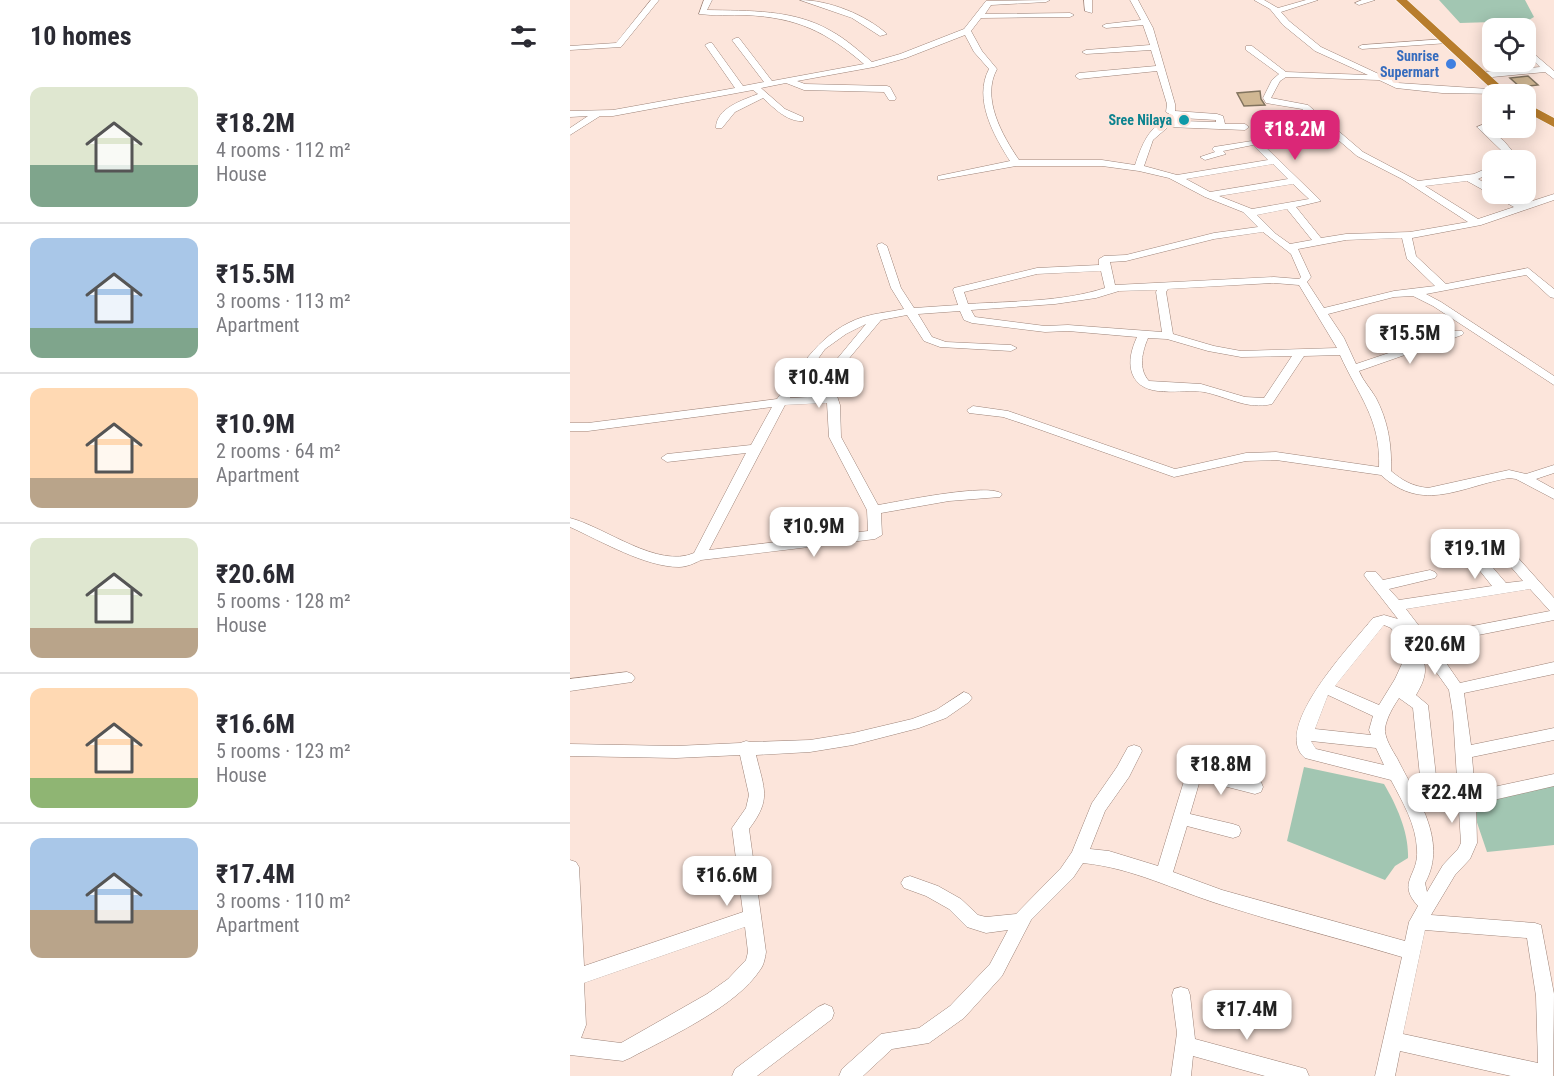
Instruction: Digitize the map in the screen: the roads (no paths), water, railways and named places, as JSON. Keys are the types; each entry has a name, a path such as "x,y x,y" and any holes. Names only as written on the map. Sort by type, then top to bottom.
{"highway":[{"path":"1401,0 1492,84"},
{"path":"1536,115 1554,123"}],"street":[{"path":"570,48 618,45 655,0"},
{"path":"708,0 702,12 785,18 819,27 871,65"},
{"path":"804,0 855,16 883,34"},
{"path":"818,5 841,0"},
{"path":"570,114 613,113 871,65 903,56 967,31 989,3 1046,0"},
{"path":"1088,0 1089,11"},
{"path":"1134,0 1146,22 1171,104 1170,112 1176,120"},
{"path":"1258,0 1276,11 1286,23 1318,49 1378,78 1404,86 1482,92"},
{"path":"1276,11 1314,0"},
{"path":"1359,3 1371,0"},
{"path":"979,16 1070,15"},
{"path":"1106,26 1146,22"},
{"path":"967,31 978,52 993,69 987,75 985,88 991,112 1016,163"},
{"path":"736,40 769,83"},
{"path":"1362,47 1444,41"},
{"path":"709,45 740,88"},
{"path":"1086,52 1153,47"},
{"path":"1249,48 1284,74 1378,78"},
{"path":"1536,59 1554,76"},
{"path":"1079,76 1159,68"},
{"path":"1482,75 1546,69"},
{"path":"1284,74 1276,80 1267,98 1269,101 1305,107 1360,154 1415,184 1477,223"},
{"path":"785,80 804,87 887,89 892,99"},
{"path":"754,86 783,111 800,119"},
{"path":"719,126 721,118 729,111 764,95"},
{"path":"570,132 597,114"},
{"path":"1139,168 1149,139 1166,124 1176,120 1222,129 1245,127"},
{"path":"1494,138 1507,150"},
{"path":"1217,170 1205,157 1221,154 1217,149 1255,142 1316,201 1250,213"},
{"path":"1177,178 1276,161"},
{"path":"942,178 1016,163 1102,163 1139,168 1177,178 1208,195 1237,205 1250,213 1264,229 1299,257 1306,277 1302,282"},
{"path":"1415,184 1469,178 1482,173"},
{"path":"1469,178 1482,185"},
{"path":"1208,195 1295,181"},
{"path":"1289,247 1346,237 1406,235 1477,223 1554,197"},
{"path":"1516,204 1523,208"},
{"path":"1290,206 1318,241"},
{"path":"1111,289 1104,259 1126,258 1214,236 1264,229"},
{"path":"1406,235 1411,257 1444,288"},
{"path":"882,246 896,288 913,311 928,339 944,345 1011,348"},
{"path":"1105,268 1037,271 958,290 962,306 968,318 972,320 1045,329 1076,328 1143,336 1166,335 1212,349 1241,354 1344,351"},
{"path":"1321,312 1394,294 1444,288 1527,271 1554,295"},
{"path":"699,556 781,402 821,347 850,328 877,318 913,311 1055,301 1096,295 1111,289 1274,280 1302,282"},
{"path":"1302,282 1370,398 1383,432 1386,449 1385,472 1395,485 1408,492 1428,494 1509,474 1524,479 1554,495"},
{"path":"1165,286 1161,292 1169,332 1166,335"},
{"path":"1415,293 1437,304 1554,381"},
{"path":"570,522 674,563 685,562 699,556 874,535 874,510 841,452 836,437 833,399 828,387 841,361 877,318"},
{"path":"1352,369 1458,333"},
{"path":"1143,336 1136,352 1138,375 1144,384 1202,388 1260,403 1269,401 1300,353"},
{"path":"570,427 588,427 781,402 833,399"},
{"path":"973,410 1004,414 1031,422 1174,473 1246,457 1276,456 1385,472"},
{"path":"667,458 755,448"},
{"path":"1524,479 1554,469"},
{"path":"874,510 949,497 994,494"},
{"path":"1499,545 1554,607"},
{"path":"1471,551 1503,589"},
{"path":"1385,1076 1418,922 1431,897 1464,854 1469,843 1469,799 1461,714 1456,689 1423,641 1375,580 1430,575"},
{"path":"1395,606 1534,584"},
{"path":"1423,641 1554,615"},
{"path":"1398,775 1311,754 1305,749 1305,734 1318,698 1378,622 1384,620 1396,624 1413,656 1402,692 1382,712 1377,730 1421,823 1426,852 1423,870 1416,882 1417,893 1431,897"},
{"path":"1456,689 1554,668"},
{"path":"570,685 627,678"},
{"path":"1326,688 1382,712"},
{"path":"1402,692 1420,705 1428,776"},
{"path":"570,750 676,752 746,747 799,747 853,739 914,724 941,714 964,698"},
{"path":"1305,734 1381,742"},
{"path":"1464,753 1554,734"},
{"path":"570,1046 622,1052 714,1000 735,985 754,964 757,952 740,828 754,810 757,795 746,747"},
{"path":"849,1076 888,1040 922,1037 957,1012 996,970 1025,915 1067,873 1078,855 1098,808 1124,772 1134,752"},
{"path":"1163,877 1197,765 1255,787"},
{"path":"1469,799 1554,780"},
{"path":"1181,818 1233,831"},
{"path":"1078,855 1109,858 1221,897 1410,951"},
{"path":"570,867 571,940 577,1025 570,1041"},
{"path":"910,884 932,891 955,904 973,922 986,925 1022,921"},
{"path":"574,978 752,917"},
{"path":"1393,1041 1544,1074 1548,1066 1545,996 1535,931 1418,922"},
{"path":"1181,994 1185,1045 1181,1076"},
{"path":"742,1076 825,1012"},
{"path":"1185,1045 1299,1076"}],"place":[{"name":"Sunrise Supermart","path":"1451,64"},
{"name":"Sree Nilaya","path":"1184,120"}]}
